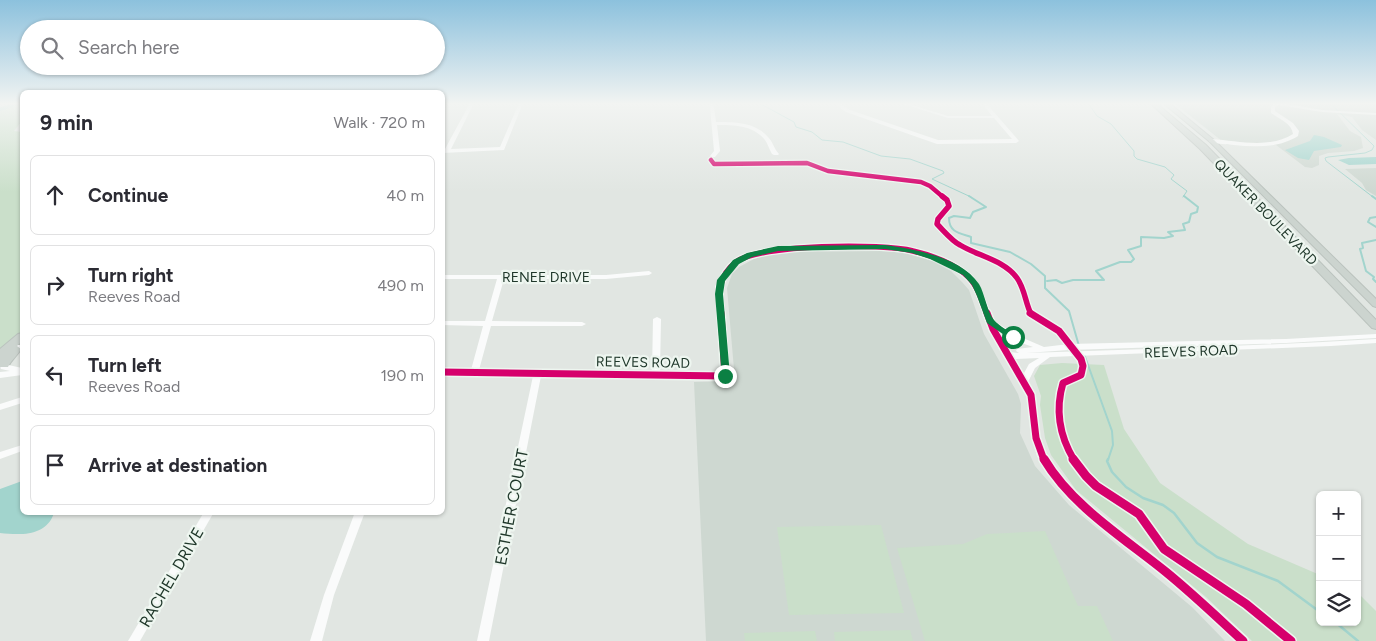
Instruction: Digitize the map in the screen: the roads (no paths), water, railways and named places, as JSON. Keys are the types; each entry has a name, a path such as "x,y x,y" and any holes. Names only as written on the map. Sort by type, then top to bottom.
{"main road":[{"name":"QUAKER BOULEVARD","path":"1187,133 1376,326"},
{"name":"QUAKER BOULEVARD","path":"1202,133 1376,304"},
{"path":"1,366 6,358 20,345"}],"street":[{"path":"445,151 455,133"},
{"path":"445,151 502,149 509,133"},
{"path":"713,156 717,151 715,133"},
{"path":"760,133 764,136 772,152 776,154"},
{"path":"911,133 937,142 1016,141 1009,133"},
{"path":"1212,141 1274,143 1292,139 1296,136 1296,133"},
{"name":"REEVES ROAD","path":"445,372 725,376 719,294 721,280 736,262 749,255 766,250 792,248 885,247 923,254 948,264 965,274 975,284 1006,353 1015,356 1084,346 1286,341 1376,336"},
{"name":"RENEE DRIVE","path":"445,277 606,276 649,273"},
{"path":"474,372 501,277"},
{"path":"656,375 657,319"},
{"path":"990,321 1021,341 1053,352"},
{"path":"445,323 582,324"},
{"name":"REEVES ROAD","path":"1053,352 1074,355 1260,348 1376,341"},
{"path":"1024,382 1036,362 1053,352"},
{"path":"1006,353 1031,394 1033,422 1042,456 1063,486 1107,526 1186,588 1242,641"},
{"path":"1,366 20,371"},
{"name":"ESTHER COURT","path":"484,641 538,372"},
{"path":"0,408 20,401"},
{"path":"0,456 20,449"},
{"name":"RACHEL DRIVE","path":"134,641 207,515"},
{"path":"316,641 329,595 359,515"}],"water":[{"path":"1314,135 1342,145 1341,147 1314,151 1309,160 1298,158 1285,150 1310,141"},
{"path":"1376,157 1376,164 1349,165 1338,160 1349,158"},
{"path":"20,482 20,515 53,515 50,521 45,527 32,533 0,533 0,489"}],"waterway":[{"path":"813,133 822,140 843,142 881,156 910,159 943,171 944,173 932,179 969,196"},
{"path":"1119,133 1134,151 1134,156 1137,159 1165,167 1174,175 1171,179 1187,191 1183,197"},
{"path":"1361,133 1374,146 1372,150 1365,153 1325,158 1326,161 1373,197"},
{"path":"969,196 986,207 973,212 970,218 954,216 949,218 949,223 953,229 971,237 971,243 1010,252 1031,264 1045,276 1045,288 1069,311 1079,346"},
{"path":"1047,281 1056,280 1062,283 1073,280 1104,280 1096,271 1120,262 1131,262 1134,259 1128,250 1141,246 1141,237 1164,238 1173,236 1168,232 1185,230 1183,224 1189,222 1191,214 1197,212 1198,207 1184,196"},
{"path":"1372,196 1376,199"},
{"path":"1376,217 1370,218 1368,222 1376,227"},
{"path":"1376,240 1362,243 1363,248 1360,249 1366,271 1374,277 1373,279 1376,282"},
{"path":"1084,354 1112,431 1113,445 1108,460"},
{"path":"1108,459 1107,461 1112,472 1126,487 1143,498 1163,505 1174,513 1197,543 1217,557 1278,581 1316,609"},
{"path":"1340,626 1358,641"}]}
